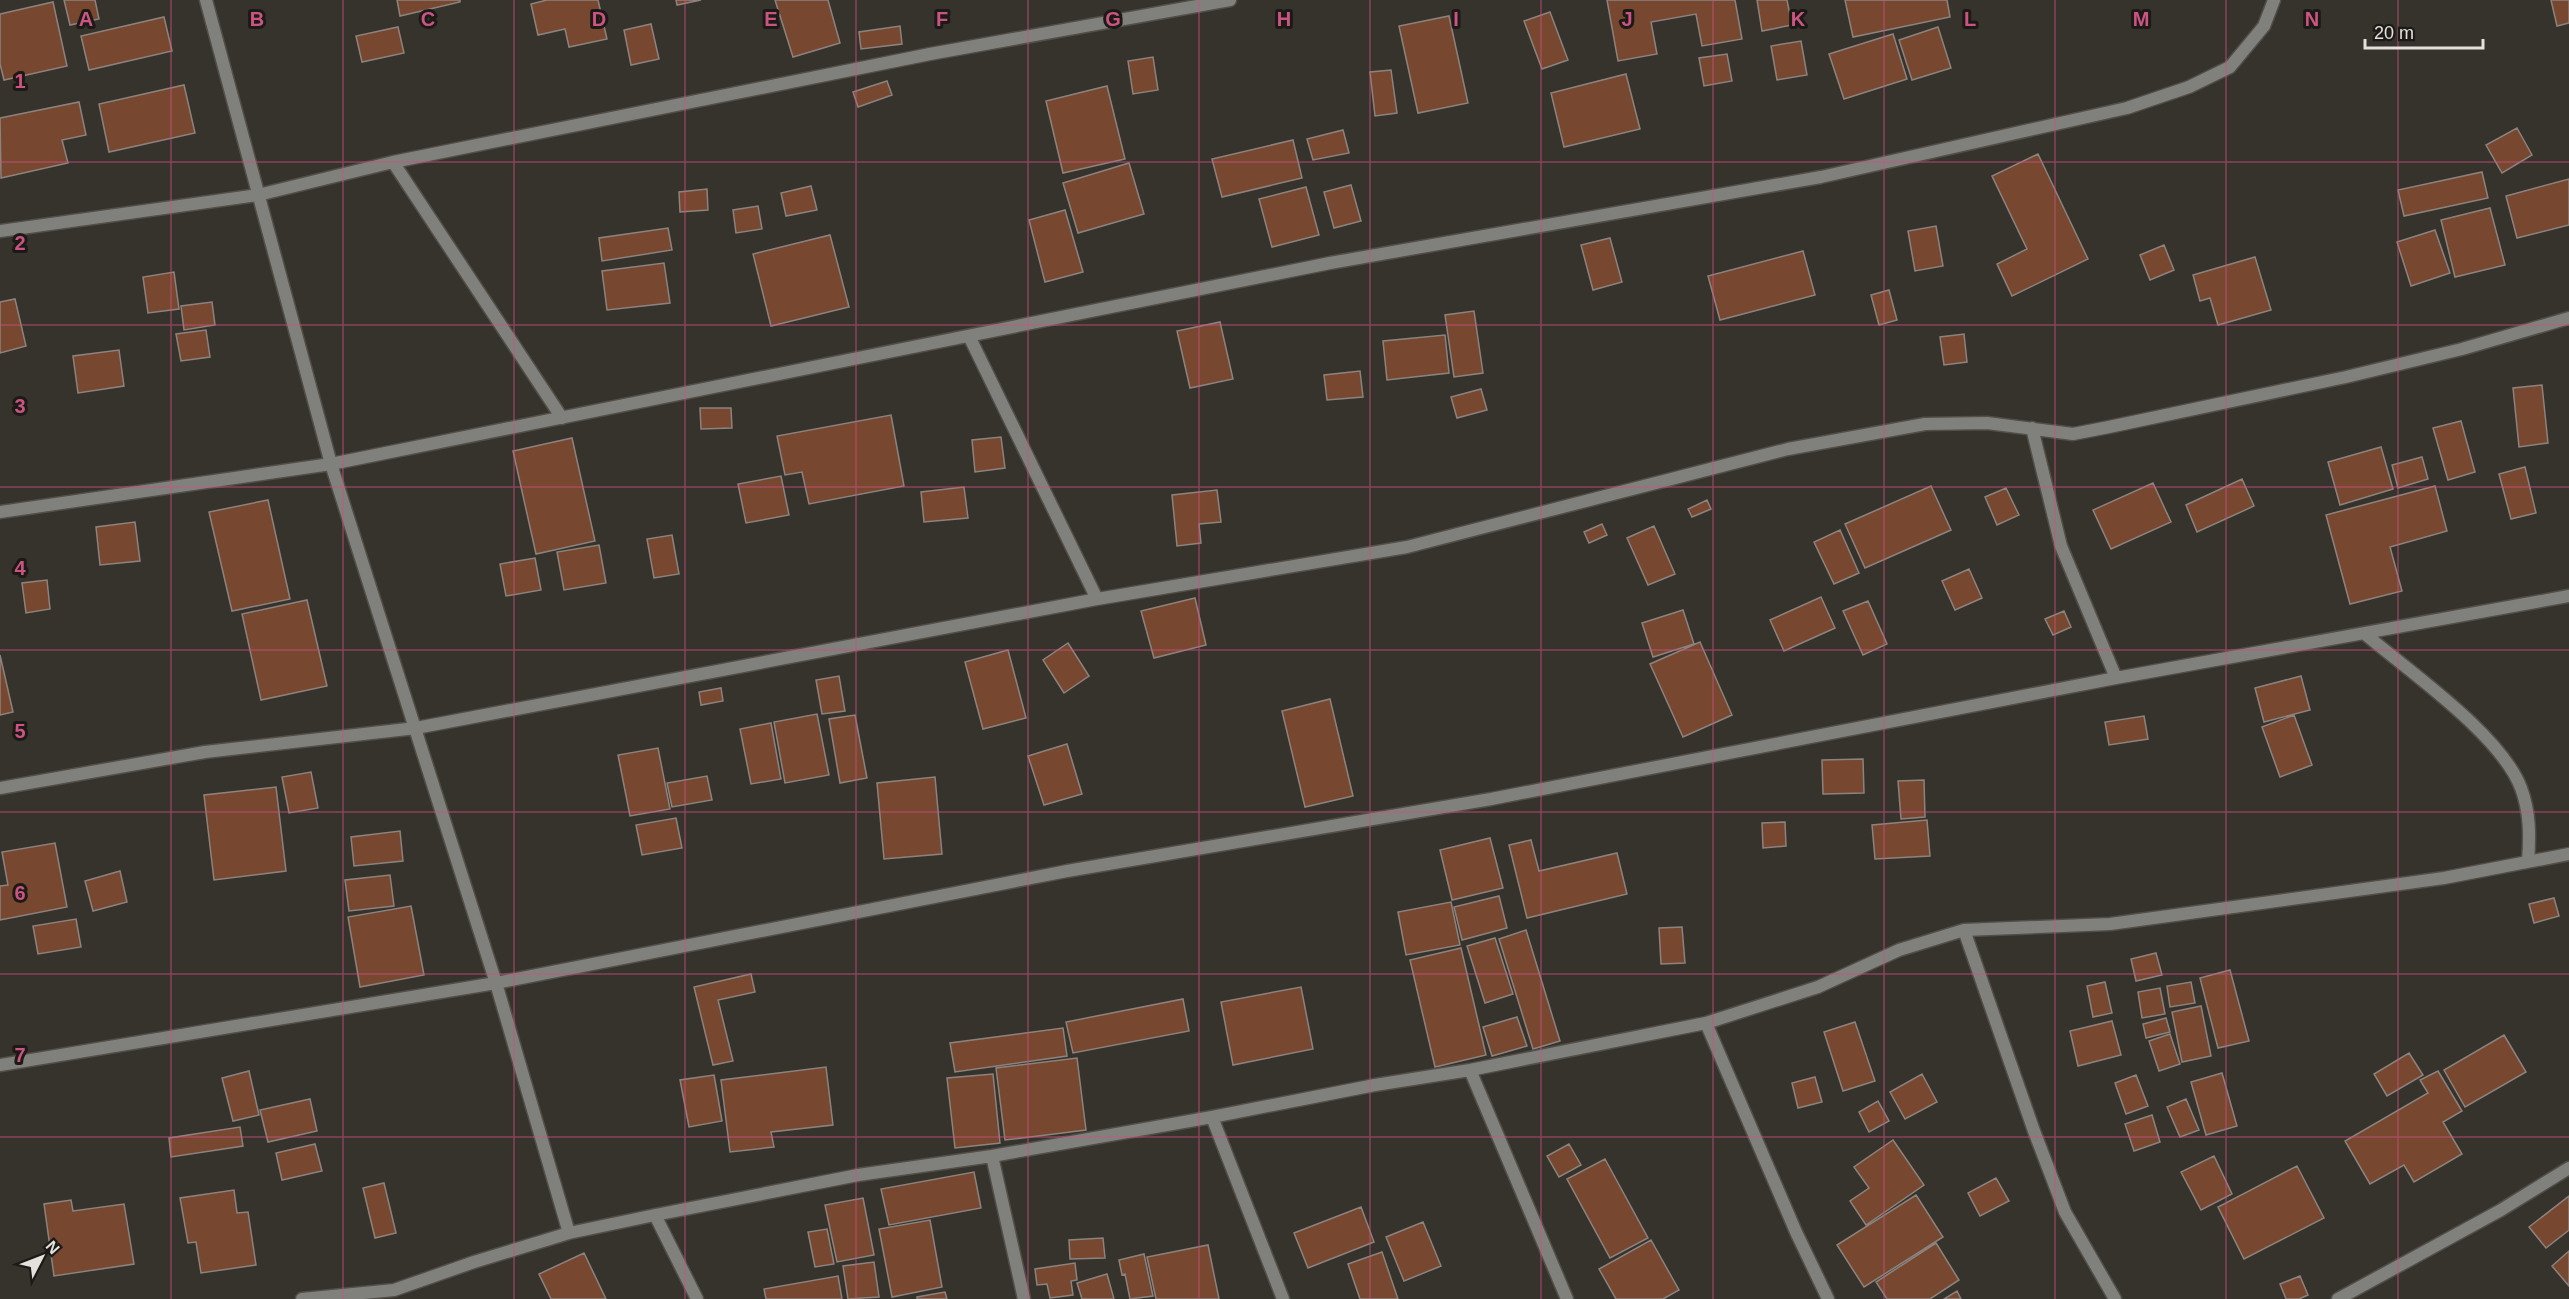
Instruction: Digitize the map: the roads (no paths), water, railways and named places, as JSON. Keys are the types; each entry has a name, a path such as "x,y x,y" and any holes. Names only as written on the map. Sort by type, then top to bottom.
{"street":[{"path":"206,0 331,464 496,983 569,1233"},
{"path":"0,231 258,195 393,162 930,54 1230,0"},
{"path":"0,512 331,464 1330,263 1821,177 2127,108 2189,87 2229,68 2264,26 2274,0"},
{"path":"393,162 562,418"},
{"path":"0,789 205,752 416,728 1097,599 1407,547 1788,449 1925,424 1987,423 2073,434 2358,375 2462,349 2569,318"},
{"path":"969,336 1097,599"},
{"path":"2032,428 2061,546 2116,678"},
{"path":"0,1065 496,983 1067,871 1491,799 2116,678 2569,596"},
{"path":"2365,634 2467,720 2501,752 2521,788 2531,830 2528,861"},
{"path":"302,1299 397,1294 474,1262 569,1233 858,1175 992,1156 1212,1117 1375,1085 1470,1070 1706,1023 1818,987 1899,950 1964,930 2110,924 2444,878 2569,854"},
{"path":"1964,930 2034,1131 2065,1212 2115,1299"},
{"path":"1706,1023 1796,1232 1828,1299"},
{"path":"1470,1070 1567,1299"},
{"path":"1212,1117 1283,1299"},
{"path":"992,1156 1024,1299"},
{"path":"2338,1299 2501,1210 2569,1168"},
{"path":"655,1215 697,1299"}]}
